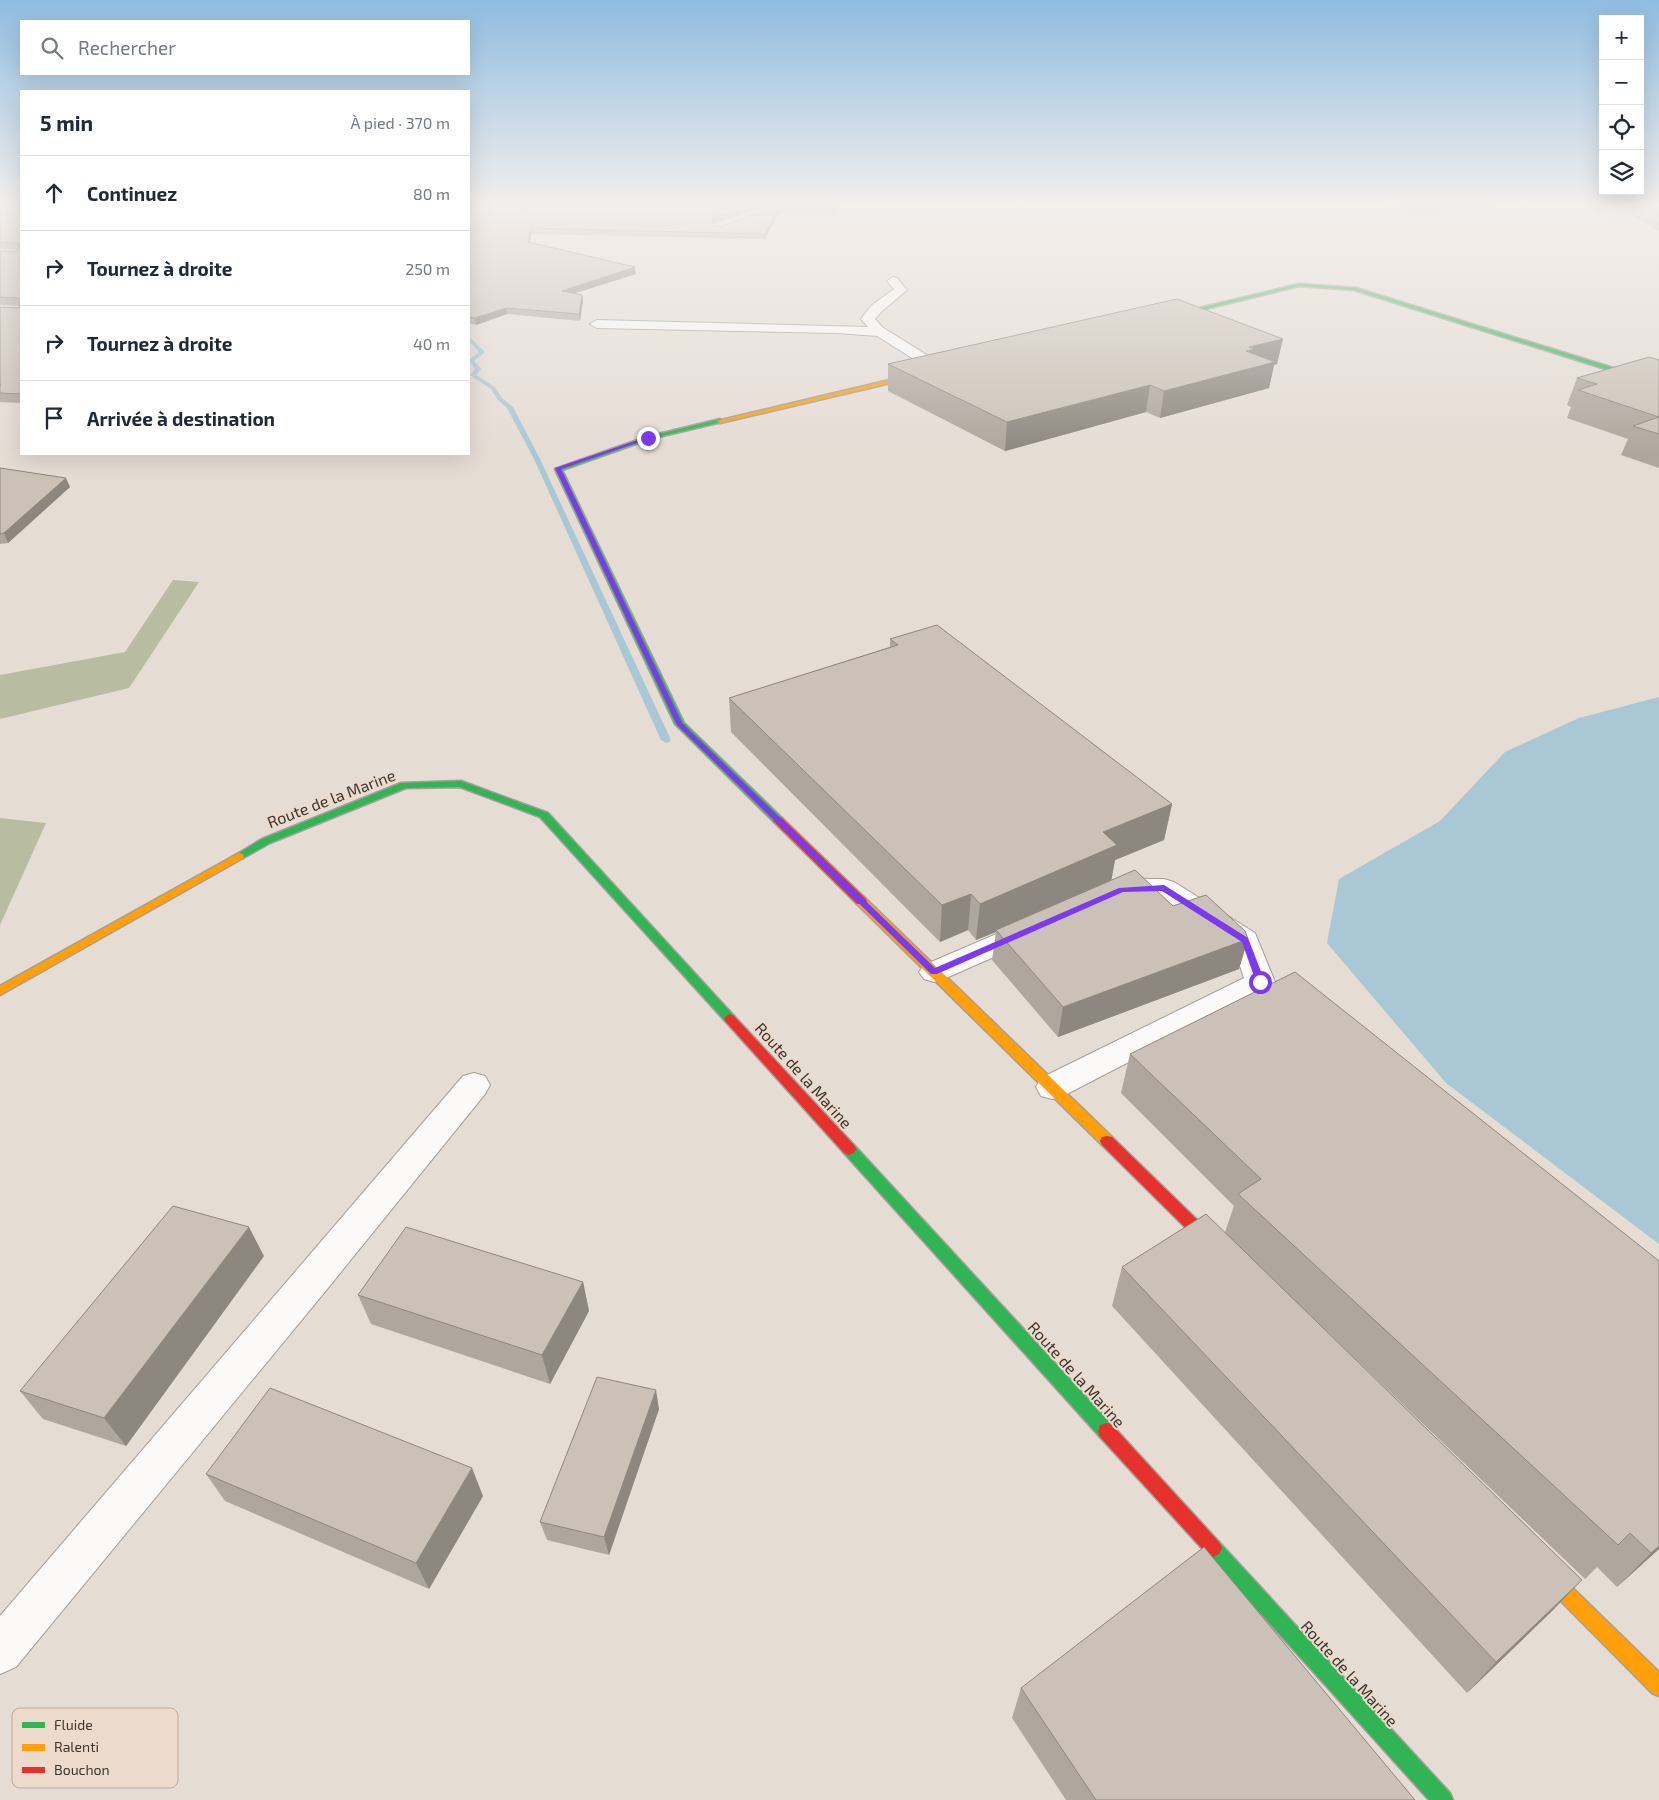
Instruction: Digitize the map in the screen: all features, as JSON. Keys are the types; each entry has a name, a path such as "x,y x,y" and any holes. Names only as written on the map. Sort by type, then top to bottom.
{"street":[{"path":"898,287 901,290 877,308 868,319 881,332 945,369"},
{"path":"1154,320 1291,287"},
{"path":"1321,287 1354,290 1659,384"},
{"path":"597,324 837,329 881,332"},
{"path":"945,369 648,438 558,468 680,724 1222,1254"},
{"name":"Route de la Marine","path":"0,991 266,841 405,785 460,784 544,815 1443,1800"},
{"path":"1052,1087 1260,982 1245,940 1164,888 1122,890 1095,901"},
{"path":"934,972 1050,921"},
{"path":"0,1651 316,1277 474,1085"},
{"path":"1532,1561 1659,1686"}],"green space":[{"path":"173,580 199,582 129,688 0,719 0,675 125,652"},
{"path":"0,818 46,823 0,925"}],"water":[{"path":"1659,697 1659,1244 1446,1083 1327,943 1339,879 1440,821 1505,752 1579,718"}],"building":[{"path":"0,287 20,287 20,394 0,393 0,307 19,308 19,298 0,297"},
{"path":"470,287 574,287 562,291 582,295 579,314 506,308 475,318 470,317"},
{"path":"1177,299 1283,339 1249,347 1255,349 1246,351 1275,362 1164,391 1150,385 1007,422 888,364"},
{"path":"1649,357 1659,360 1659,417 1578,390 1597,384 1577,378"},
{"path":"1659,417 1659,434 1633,426"},
{"path":"0,468 66,478 4,533 0,534"},
{"path":"937,625 1172,804 1103,832 1117,845 980,904 971,894 942,905 729,698 898,645 890,639"},
{"path":"1135,870 1173,906 1206,895 1245,931 1248,939 1063,1007 996,930"},
{"path":"1295,972 1659,1261 1659,1546 1651,1553 1630,1533 1618,1545 1238,1194 1261,1179 1130,1054"},
{"path":"173,1206 249,1227 104,1418 20,1391"},
{"path":"1206,1214 1582,1580 1496,1662 1122,1267"},
{"path":"406,1227 583,1282 542,1355 358,1295"},
{"path":"597,1377 656,1390 604,1537 540,1522"},
{"path":"270,1388 472,1468 416,1563 206,1474"},
{"path":"1204,1547 1415,1800 1096,1800 1021,1688"}],"waterway":[{"path":"470,339 482,352 471,361 478,369 473,375 493,388 500,399 510,407 537,459 666,740"}],"traffic: fast":[{"path":"1165,317 1291,287"},
{"path":"1326,287 1354,289 1659,384"},
{"path":"720,421 648,438 558,469 680,724 778,820"},
{"path":"239,856 266,841 405,785 461,784 544,815 730,1019"},
{"path":"849,1149 1106,1431"},
{"path":"1213,1548 1443,1800"}],"traffic: slow":[{"path":"720,421 923,374"},
{"path":"0,991 239,856"},
{"path":"861,901 1107,1141"},
{"path":"1541,1569 1659,1686"}],"traffic: jam":[{"path":"778,820 861,901"},
{"path":"730,1019 849,1149"},
{"path":"1107,1141 1217,1249"},
{"path":"1106,1431 1213,1548"}],"route":[{"path":"648,438 558,468 680,724 934,972 1122,890 1164,888 1245,940 1260,982"}]}
